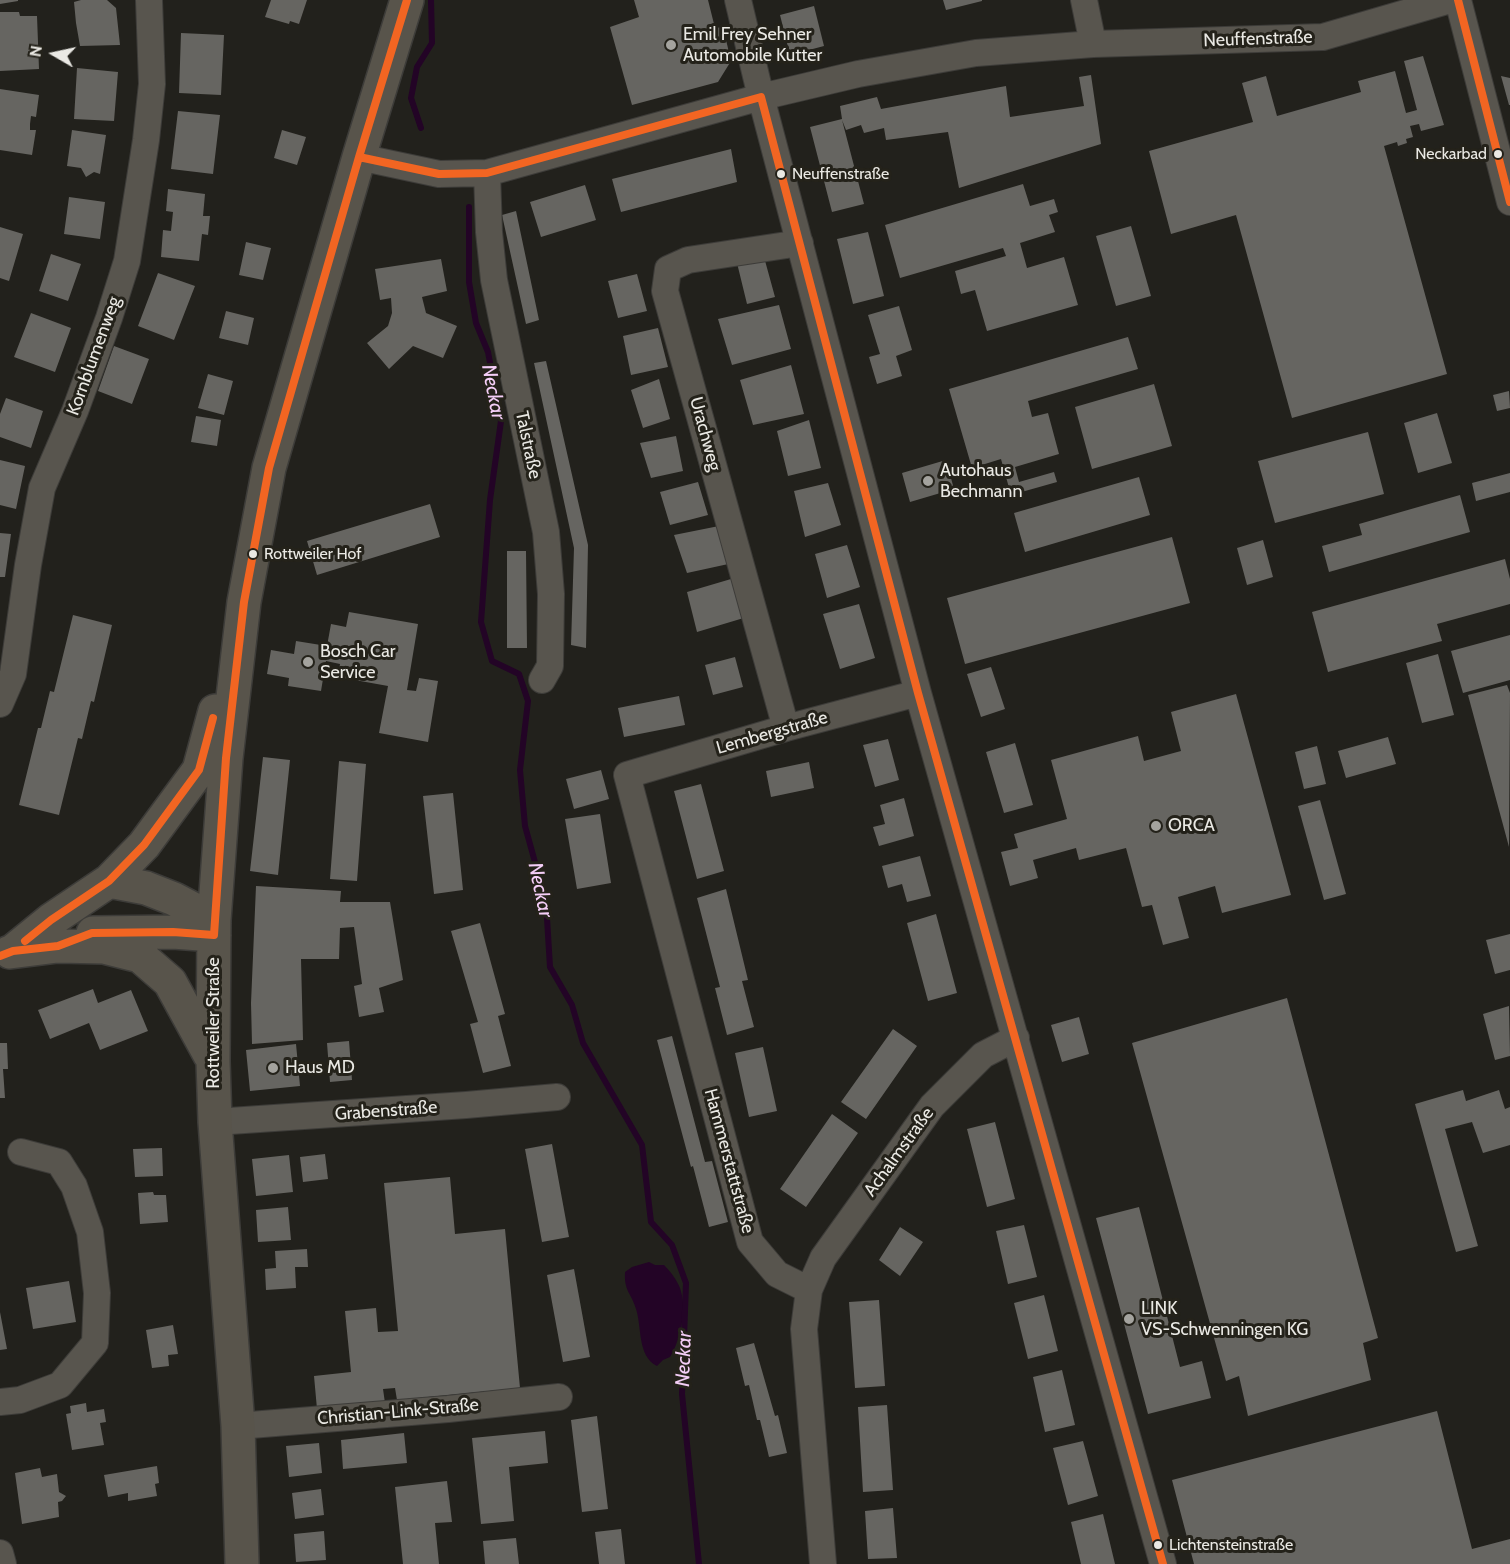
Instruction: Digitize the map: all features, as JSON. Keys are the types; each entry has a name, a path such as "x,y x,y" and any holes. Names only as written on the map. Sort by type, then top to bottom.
{"main road":[{"name":"Rottweiler Straße","path":"242,1564 238,1426 215,1122 213,1062 214,927 226,758 244,602 269,468 407,0"},
{"path":"6,953 109,881 144,846 199,770 244,602"},
{"path":"109,881 174,899 214,927"},
{"path":"58,946 92,933 173,932 214,927"},
{"path":"6,953 58,946 104,947 140,956 170,982 213,1062"}],"street":[{"name":"Kornblumenweg","path":"0,704 13,674 28,565 42,488 75,411 127,261 146,140 152,84 149,0"},
{"path":"738,0 761,97 918,693 1163,1564"},
{"path":"1084,0 1093,45"},
{"name":"Neuffenstraße","path":"359,157 439,174 487,173 761,97 858,74 976,53 1093,45 1323,37 1450,0"},
{"path":"1458,0 1510,202"},
{"name":"Talstraße","path":"487,173 494,280 546,532 551,594 550,666 542,680"},
{"name":"Urachweg","path":"786,728 665,291 668,268 688,260 800,243"},
{"name":"Lembergstraße","path":"627,775 786,728 918,693"},
{"name":"Hammerstattstraße","path":"627,775 750,1242 777,1274 808,1290"},
{"name":"Achalmstraße","path":"808,1290 823,1258 932,1106 983,1055 1016,1038"},
{"name":"Grabenstraße","path":"215,1122 557,1097"},
{"path":"0,1402 20,1400 60,1385 95,1342 97,1293 90,1232 74,1186 58,1162 21,1152"},
{"path":"808,1290 804,1329 823,1564"},
{"name":"Christian-Link-Straße","path":"238,1426 448,1409 558,1397"},
{"path":"0,1553 3,1564"}],"shaded area":[{"path":"649,1262 664,1265 671,1273 680,1288 683,1305 682,1324 674,1350 670,1357 657,1366 646,1355 643,1348 638,1316 625,1279 625,1272 632,1267"}],"building":[{"path":"0,0 18,0 18,1 0,4"},
{"path":"107,0 116,8 120,45 80,46 74,2"},
{"path":"271,0 307,0 299,24 290,21 289,24 265,17"},
{"name":"Emil Frey Sehner Automobile Kutter","path":"634,0 708,0 715,28 723,27 731,61 718,82 632,105 610,27 639,17"},
{"path":"943,0 982,0 982,1 946,10"},
{"path":"814,6 824,46 790,55 780,15"},
{"path":"0,12 19,12 20,16 37,16 39,69 0,71"},
{"path":"181,33 224,35 221,95 179,93"},
{"path":"1423,56 1444,125 1421,131 1419,124 1410,126 1413,137 1406,139 1407,143 1398,146 1397,142 1384,146 1447,374 1292,418 1236,215 1171,234 1149,151 1253,122 1242,83 1266,76 1277,116 1361,92 1358,81 1395,71 1406,113 1417,110 1404,61"},
{"path":"77,68 118,72 114,121 74,119"},
{"path":"1091,75 1101,144 959,188 948,132 886,140 884,128 864,133 861,125 846,130 842,120 864,204 832,212 810,127 842,119 840,106 877,97 881,109 1006,86 1010,117 1084,106 1079,77"},
{"name":"Neckarbad","path":"1501,76 1510,78 1510,105 1509,105"},
{"path":"0,89 39,95 36,117 31,116 30,124 30,130 36,130 32,155 0,150"},
{"path":"178,111 220,115 213,174 171,169"},
{"path":"72,130 106,135 100,174 94,172 86,177 81,168 67,166"},
{"path":"282,130 306,137 297,165 274,158"},
{"path":"731,149 737,182 621,212 612,179"},
{"path":"1023,184 1030,206 1054,199 1058,212 1049,215 1055,232 1020,243 1027,268 1064,257 1078,305 987,331 975,290 961,294 955,271 1006,256 1003,248 900,278 885,225"},
{"path":"585,185 596,220 541,237 530,202"},
{"path":"168,189 205,194 203,216 210,216 208,235 202,234 199,261 161,257 163,230 171,231 173,212 166,211"},
{"path":"69,197 105,202 100,239 64,234"},
{"path":"516,211 539,320 526,324 502,215"},
{"path":"1131,226 1151,296 1116,306 1096,236"},
{"path":"0,227 23,234 9,281 0,278"},
{"path":"868,232 884,296 853,304 837,239"},
{"path":"246,242 271,248 263,280 239,275"},
{"path":"51,254 81,264 68,301 39,291"},
{"path":"764,257 775,297 747,304 737,263"},
{"path":"441,259 447,291 422,297 426,313 457,326 443,358 413,346 389,369 367,343 388,326 392,313 391,298 380,300 375,269"},
{"path":"158,273 195,286 174,340 138,326"},
{"path":"637,274 647,311 618,318 608,281"},
{"path":"779,305 791,349 732,365 718,319"},
{"path":"899,306 912,350 896,356 902,376 877,384 869,357 880,354 868,315"},
{"path":"226,311 254,318 248,345 219,338"},
{"path":"31,313 71,328 55,372 14,357"},
{"path":"658,328 668,367 631,375 623,336"},
{"path":"1128,337 1138,369 1028,401 1032,417 1048,413 1059,454 1015,467 1019,482 1054,472 1057,482 1011,495 1001,459 972,468 949,389"},
{"path":"114,346 149,359 132,404 98,391"},
{"path":"546,361 588,545 586,648 571,645 574,548 534,363"},
{"path":"791,365 804,414 753,425 740,380"},
{"path":"208,374 233,381 224,415 198,408"},
{"path":"659,379 670,419 643,428 631,390"},
{"path":"1154,384 1172,446 1092,469 1075,407"},
{"path":"1509,391 1510,408 1497,411 1493,395"},
{"path":"6,398 43,411 31,448 0,437 0,414"},
{"path":"1437,413 1452,463 1418,473 1404,423"},
{"path":"196,416 221,420 217,446 191,442"},
{"path":"809,420 821,468 788,476 777,431"},
{"path":"1368,432 1384,494 1275,523 1258,461"},
{"path":"676,436 683,471 651,478 640,443"},
{"path":"0,460 25,466 16,509 0,505"},
{"name":"Autohaus Bechmann","path":"946,460 954,489 910,502 902,473"},
{"path":"1510,473 1510,492 1476,501 1472,483"},
{"path":"1139,477 1150,515 1025,552 1014,513"},
{"path":"698,482 708,515 670,525 660,492"},
{"path":"828,483 841,525 805,537 794,491"},
{"path":"1460,495 1470,532 1329,572 1322,546 1362,535 1359,524"},
{"path":"430,504 440,537 317,575 307,541"},
{"path":"719,526 733,563 687,573 674,535"},
{"path":"0,533 11,534 5,577 0,577"},
{"path":"1172,537 1190,603 965,664 947,598"},
{"path":"1263,540 1273,577 1247,585 1237,548"},
{"path":"847,545 860,587 827,598 815,554"},
{"path":"507,551 526,551 527,648 507,648"},
{"path":"1505,559 1510,579 1510,604 1437,624 1442,641 1328,672 1312,612"},
{"path":"731,579 747,617 697,632 687,592"},
{"path":"859,604 875,658 840,669 823,614"},
{"path":"349,612 418,624 407,690 416,691 419,678 438,681 428,742 379,733 388,686 338,677 340,664 326,661 321,691 288,686 289,678 267,674 271,650 294,654 296,641 327,646 331,624 346,627"},
{"path":"73,615 112,625 94,702 91,701 82,739 78,738 59,815 19,805 38,728 41,728 50,691 54,692"},
{"path":"1510,635 1510,680 1463,693 1451,651"},
{"path":"1438,654 1454,715 1422,723 1406,663"},
{"path":"735,657 743,687 713,695 705,665"},
{"path":"991,667 1005,709 981,717 967,674"},
{"path":"1507,685 1510,693 1509,847 1468,695"},
{"name":"ORCA","path":"1236,694 1291,895 1222,913 1215,886 1178,897 1189,938 1163,945 1152,905 1142,907 1126,848 1079,860 1076,848 1033,860 1038,878 1010,886 1001,852 1018,848 1014,834 1067,819 1051,760 1138,736 1144,761 1181,751 1171,712"},
{"path":"679,696 685,725 624,737 618,708"},
{"path":"1388,737 1396,764 1346,778 1338,751"},
{"path":"888,739 899,780 875,787 863,745"},
{"path":"1015,743 1033,805 1004,813 986,752"},
{"path":"1317,746 1326,784 1304,789 1295,752"},
{"path":"263,757 290,760 278,875 250,871"},
{"path":"339,761 366,764 357,881 330,879"},
{"path":"809,762 814,788 771,797 766,771"},
{"path":"601,770 609,799 574,809 566,779"},
{"path":"701,784 724,871 697,879 674,791"},
{"path":"453,793 463,890 434,894 423,796"},
{"path":"904,798 914,836 879,846 873,827 885,824 880,805"},
{"path":"1320,800 1346,894 1324,900 1298,806"},
{"path":"600,814 611,883 577,889 565,819"},
{"path":"920,856 931,896 907,902 902,884 888,888 882,866"},
{"path":"256,886 341,891 340,902 390,902 403,980 379,988 384,1012 359,1017 354,986 362,984 354,927 340,928 339,959 301,959 303,1040 252,1044 251,1003"},
{"path":"726,889 748,980 742,981 754,1027 727,1035 715,988 720,987 697,898"},
{"path":"936,914 957,993 928,1001 907,923"},
{"path":"480,923 505,1014 498,1016 511,1066 483,1073 470,1024 478,1022 451,931"},
{"path":"1510,934 1510,970 1495,974 1486,940"},
{"path":"93,989 98,1003 131,990 148,1031 100,1050 89,1023 50,1039 38,1010"},
{"path":"1287,998 1378,1338 1363,1343 1371,1380 1248,1416 1239,1376 1226,1381 1132,1043"},
{"path":"1509,1006 1510,1056 1495,1060 1483,1014"},
{"path":"1079,1017 1089,1054 1062,1062 1051,1025"},
{"path":"893,1029 917,1046 866,1119 841,1102"},
{"path":"672,1036 705,1162 712,1161 728,1222 709,1227 657,1040"},
{"path":"349,1041 352,1080 330,1082 327,1043"},
{"path":"0,1043 7,1043 8,1069 3,1069 5,1098 0,1098"},
{"name":"Haus MD","path":"296,1044 300,1086 250,1091 246,1050"},
{"path":"763,1047 777,1111 749,1117 735,1053"},
{"path":"1463,1090 1466,1101 1499,1090 1505,1109 1510,1107 1510,1145 1483,1153 1472,1122 1445,1129 1478,1246 1456,1252 1415,1104"},
{"path":"832,1114 858,1133 806,1207 780,1189"},
{"path":"995,1122 1015,1199 987,1207 967,1129"},
{"path":"552,1144 569,1237 542,1242 525,1149"},
{"path":"162,1148 163,1176 135,1177 133,1149"},
{"path":"325,1154 328,1179 303,1182 300,1157"},
{"path":"289,1155 293,1192 256,1196 252,1159"},
{"path":"450,1177 455,1234 505,1229 520,1388 397,1400 395,1388 383,1389 385,1403 317,1409 314,1376 351,1372 345,1311 376,1308 378,1332 398,1331 384,1183"},
{"path":"153,1192 154,1195 166,1195 168,1222 140,1224 138,1193"},
{"path":"288,1207 291,1240 258,1242 256,1210"},
{"path":"1139,1207 1180,1367 1202,1361 1211,1398 1148,1414 1096,1218"},
{"path":"1024,1225 1037,1277 1008,1284 996,1231"},
{"path":"900,1227 923,1242 900,1276 879,1260"},
{"path":"307,1249 308,1267 295,1267 296,1288 266,1290 265,1269 276,1268 275,1251"},
{"path":"574,1269 590,1357 563,1362 547,1275"},
{"path":"69,1281 76,1322 33,1329 26,1288"},
{"path":"1044,1295 1058,1351 1028,1359 1014,1303"},
{"path":"879,1300 885,1386 855,1388 849,1302"},
{"path":"0,1312 7,1349 0,1350"},
{"path":"173,1325 178,1354 168,1355 169,1366 152,1368 146,1330"},
{"path":"754,1343 775,1416 778,1415 787,1453 769,1457 749,1385 745,1386 736,1348"},
{"path":"1062,1370 1075,1425 1045,1432 1033,1377"},
{"path":"86,1403 87,1412 104,1409 106,1422 100,1423 104,1445 72,1450 66,1414 71,1413 70,1406"},
{"path":"887,1405 893,1490 863,1492 858,1407"},
{"path":"1437,1411 1472,1549 1510,1539 1510,1564 1194,1564 1172,1480"},
{"path":"597,1416 608,1509 582,1512 571,1420"},
{"path":"545,1431 548,1463 509,1467 514,1521 481,1524 472,1438"},
{"path":"404,1433 407,1463 343,1469 341,1440"},
{"path":"1083,1441 1098,1496 1068,1505 1053,1448"},
{"path":"319,1443 322,1473 289,1477 286,1446"},
{"path":"157,1466 159,1483 155,1484 157,1496 128,1501 128,1493 108,1497 104,1475"},
{"path":"40,1468 42,1477 57,1474 59,1492 66,1496 58,1502 59,1517 22,1524 15,1473"},
{"path":"447,1481 452,1522 435,1523 439,1564 403,1564 395,1487"},
{"path":"321,1489 324,1515 295,1519 292,1493"},
{"path":"893,1508 897,1558 868,1559 865,1511"},
{"path":"1103,1514 1115,1564 1081,1564 1071,1522"},
{"path":"621,1529 625,1564 599,1564 595,1532"},
{"path":"324,1531 326,1560 296,1562 294,1534"},
{"path":"516,1538 519,1564 485,1564 483,1541"}],"waterway":[{"name":"Neckar","path":"421,128 411,98 417,67 432,43 431,0"},
{"name":"Neckar","path":"469,207 469,282 476,323 488,352 501,421 490,500 481,622 492,661 519,674 528,701 520,770 525,826 546,902 550,967 572,1005 583,1043 642,1145 651,1222 672,1245 686,1283 682,1394 699,1564"}],"transit line":[{"path":"0,956 13,951 58,946 92,933 173,932 214,935 226,758 244,602 269,468 407,0"},
{"path":"1458,0 1510,202"},
{"path":"359,157 439,174 487,173 761,97 918,693 1163,1564"},
{"path":"25,941 51,920 109,881 144,845 199,770 213,718"}],"place":[{"name":"Emil Frey Sehner Automobile Kutter","path":"671,45"},
{"name":"Neckarbad","path":"1498,154"},
{"name":"Neuffenstraße","path":"781,174"},
{"name":"Autohaus Bechmann","path":"928,481"},
{"name":"Rottweiler Hof","path":"253,554"},
{"name":"Bosch Car Service","path":"308,662"},
{"name":"ORCA","path":"1156,826"},
{"name":"Haus MD","path":"273,1068"},
{"name":"LINK VS-Schwenningen KG","path":"1129,1319"},
{"name":"Lichtensteinstraße","path":"1158,1545"}]}
